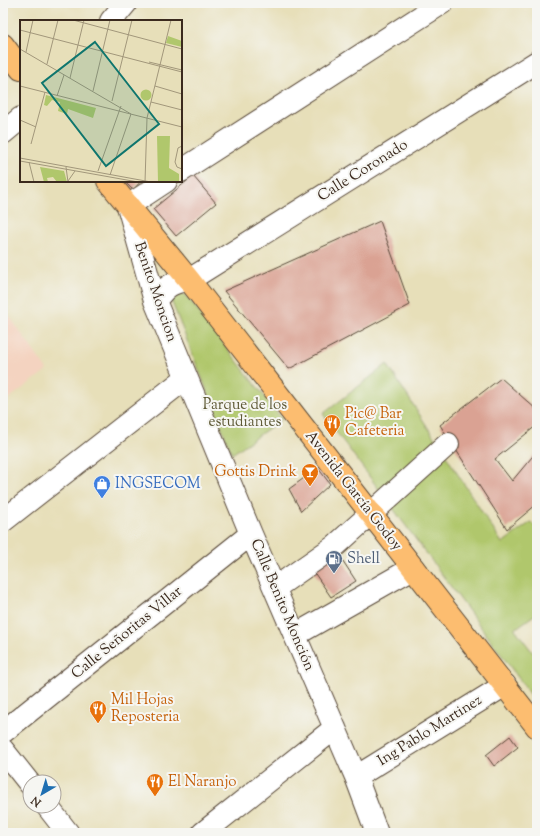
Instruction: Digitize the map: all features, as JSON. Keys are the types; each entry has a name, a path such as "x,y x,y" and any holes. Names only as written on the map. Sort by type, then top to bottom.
{"main road":[{"path":"3,45 20,68"},
{"name":"Avenida García Godoy","path":"109,182 189,280 537,727"}],"street":[{"path":"112,20 126,3"},
{"path":"182,170 442,3"},
{"name":"Calle Coronado","path":"155,301 166,288 175,282 189,280 537,62"},
{"path":"3,133 20,119"},
{"path":"128,206 164,182"},
{"name":"Benito Moncion","path":"128,206 155,301 186,378"},
{"path":"3,521 186,378"},
{"name":"Calle Benito Monción","path":"186,378 251,534 356,777 377,833"},
{"path":"275,588 334,546 448,444"},
{"name":"Calle Señoritas Villar","path":"3,732 251,534"},
{"path":"295,635 413,568"},
{"name":"Ing Pablo Martinez","path":"356,777 505,685"},
{"path":"204,833 335,728"},
{"path":"3,750 22,774"},
{"path":"53,814 68,833"}],"shaded area":[{"path":"3,307 47,370 3,403"}],"green space":[{"name":"Parque de los estudiantes","path":"185,294 282,419 232,454 171,300 177,295"},
{"path":"387,364 502,543 531,522 537,529 537,613 515,629 537,658 537,703 323,414"}],"building":[{"path":"193,176 216,203 176,236 153,209"},
{"path":"125,182 140,182 133,190"},
{"path":"380,221 410,305 289,369 224,291"},
{"path":"501,378 537,410 537,425 495,459 512,481 537,451 537,504 507,529 440,425"},
{"name":"Gottis Drink","path":"318,468 330,484 301,511 289,489"},
{"name":"Shell","path":"337,552 356,581 331,597 311,568"},
{"path":"510,736 518,747 494,766 486,755"}],"place":[{"name":"Pic@ Bar Cafeteria","path":"332,438"},
{"name":"Gottis Drink","path":"310,487"},
{"name":"INGSECOM","path":"102,499"},
{"name":"Shell","path":"334,574"},
{"name":"Mil Hojas Reposteria","path":"98,724"},
{"name":"El Naranjo","path":"155,797"}]}
